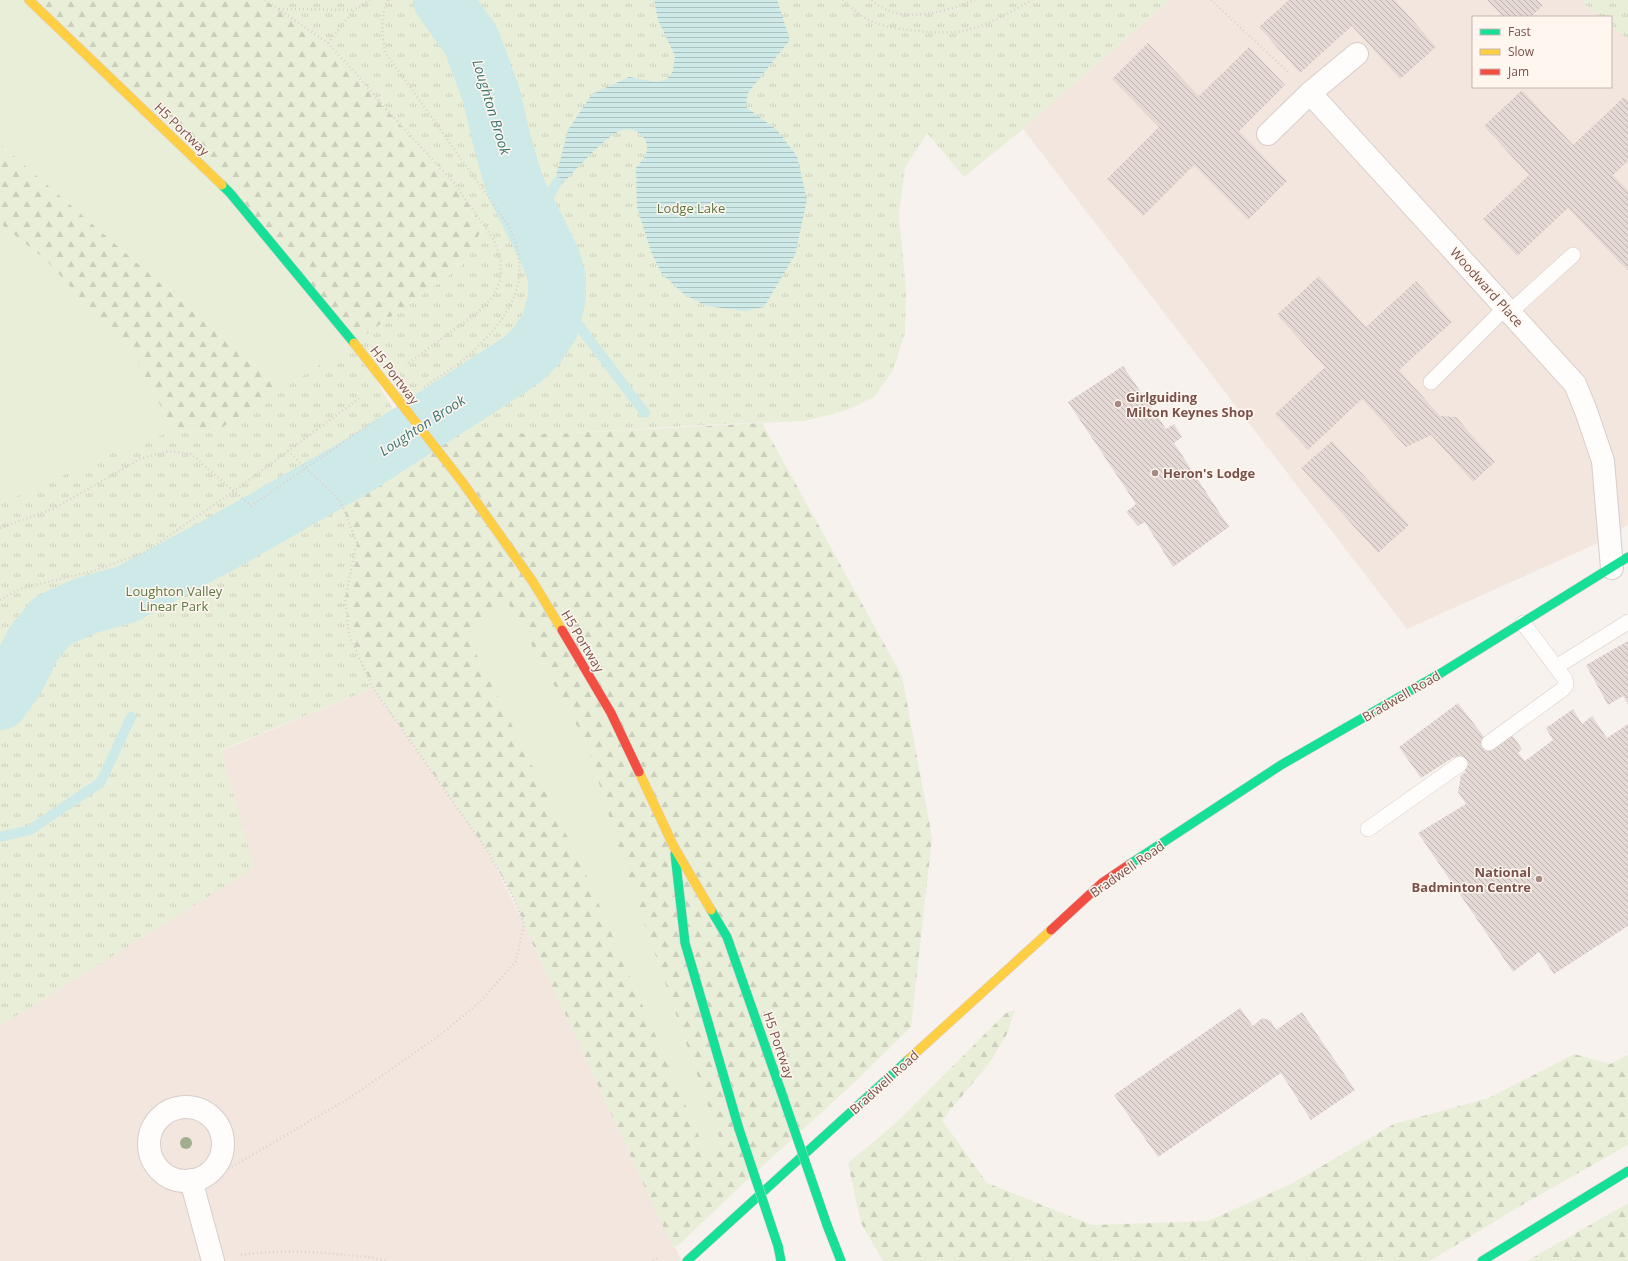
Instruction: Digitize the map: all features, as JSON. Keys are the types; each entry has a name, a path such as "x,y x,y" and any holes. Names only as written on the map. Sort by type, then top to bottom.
{"main road":[{"name":"H5 Portway","path":"29,0 230,193 354,343 463,483 533,582 611,713 674,847 727,937 827,1225 841,1261"},
{"name":"Bradwell Road","path":"687,1261 1102,883 1281,765 1434,677 1620,563"},
{"name":"H5 Portway","path":"674,847 685,944 739,1129 782,1261"},
{"path":"1482,1261 1628,1171"}],"street":[{"path":"1268,134 1310,93 1357,54"},
{"name":"Woodward Place","path":"1310,93 1575,384 1603,461 1620,563"},
{"path":"192,1185 213,1260"}],"lane":[{"path":"1431,382 1508,310 1573,255"},
{"path":"1556,667 1628,622"},
{"path":"1489,743 1566,685 1565,679 1523,623"},
{"path":"1368,830 1460,764"}],"path":[{"path":"265,0 328,43 387,110 454,182 494,240 501,262 500,281 493,297 480,311 403,367"},
{"path":"328,43 354,10 370,0"},
{"path":"843,0 867,20 896,29 928,31 962,31 992,21 1032,0"},
{"path":"872,0 877,5 897,13 919,15 934,13 975,0"},
{"path":"1211,0 1310,93"},
{"path":"278,9 354,10"},
{"path":"0,600 19,589 93,571 145,552 234,491 364,395"},
{"path":"192,1185 351,1097 440,1035 481,1001 516,962 524,925 514,899 489,853 373,688 349,635 345,599 357,543 340,501 320,480 288,451"},
{"path":"213,1260 266,1251 319,1252 376,1258 387,1261"}],"shaded area":[{"path":"1170,0 1580,0 1599,16 1472,16 1472,88 1612,88 1612,27 1628,40 1628,524 1609,538 1407,629 1023,129"},
{"path":"373,688 489,853 524,925 651,1200 682,1261 0,1261 0,1026 253,868 221,751"}],"green space":[{"path":"0,0 29,0 230,193 354,343 282,389 0,144"},
{"path":"29,0 265,0 328,43 454,183 484,226 461,267 354,343 230,193"},
{"name":"Lodge Lake","path":"265,0 1170,0 1023,129 964,177 927,133 905,168 899,215 906,291 905,333 893,370 874,397 847,410 805,421 552,434 416,431 358,349 404,428 361,464 324,485 340,501 357,543 345,599 349,635 373,688 221,750 254,868 0,1026 0,504 119,450 174,431 215,432 354,343 461,267 484,226 454,183 328,43"},
{"path":"1580,0 1628,0 1628,40 1612,27 1612,16 1599,16"},
{"path":"0,144 282,389 215,432 174,431 137,361 47,261 0,223"},
{"path":"0,223 47,261 137,361 174,431 119,450 0,504"},
{"path":"762,423 902,676 932,838 911,1027 855,1082 733,1193 681,1243 673,1248 524,925 514,899 489,853 373,688 349,635 345,599 357,543 340,501 324,485 416,431 552,434","holes":["508,603 586,742 628,877 721,1143 705,1150 585,872 468,637"]},
{"path":"508,603 586,742 628,877 721,1143 705,1150 585,872 468,637"},
{"path":"1015,1010 1008,1032 991,1061 942,1120 987,1183 1092,1225 1208,1221 1291,1184 1394,1124 1489,1098 1574,1054 1610,1064 1628,1055 1628,1145 1527,1202 1430,1261 883,1261 861,1223 848,1163 897,1122 1006,1013"},
{"path":"1628,1203 1628,1261 1527,1261 1625,1205"}],"water":[{"name":"Lodge Lake","path":"654,0 777,0 790,40 748,93 746,107 777,130 797,156 807,200 795,255 764,307 744,311 707,306 685,295 662,274 651,252 637,207 636,168 644,158 647,150 645,140 638,133 628,129 615,133 599,146 560,186 556,176 568,130 592,94 629,77 657,82 667,79 673,71 675,56 658,20"}],"building":[{"path":"1289,0 1395,0 1436,47 1400,79 1352,26 1300,73 1259,27"},
{"path":"1487,0 1537,0 1543,5 1532,16 1502,16"},
{"path":"1148,43 1199,96 1249,47 1285,85 1239,131 1287,181 1248,220 1194,165 1143,216 1107,179 1159,127 1112,79"},
{"path":"1522,90 1573,145 1624,97 1628,101 1628,161 1613,175 1628,191 1628,271 1568,208 1517,256 1483,219 1529,175 1484,126"},
{"path":"1319,276 1366,327 1416,281 1452,322 1399,370 1440,416 1456,417 1495,462 1473,482 1431,435 1406,447 1362,399 1308,450 1275,414 1325,367 1277,315"},
{"name":"Heron's Lodge","path":"1123,366 1166,429 1174,424 1182,437 1174,443 1229,527 1173,567 1145,522 1138,526 1126,512 1136,504 1068,402"},
{"path":"1332,441 1409,525 1378,553 1301,468"},
{"path":"1628,641 1628,704 1623,696 1608,705 1586,665"},
{"name":"National Badminton Centre","path":"1458,703 1491,746 1510,732 1522,749 1518,753 1525,761 1553,740 1546,728 1573,709 1582,724 1592,716 1607,738 1628,724 1628,926 1554,974 1539,952 1513,972 1418,833 1466,804 1458,792 1461,775 1466,772 1454,757 1421,778 1399,747"},
{"path":"1240,1008 1253,1026 1262,1018 1271,1021 1276,1030 1302,1012 1355,1090 1311,1120 1281,1073 1158,1157 1114,1095"}],"waterway":[{"name":"Loughton Brook","path":"0,701 15,680 34,643 52,621 85,606 127,594 217,546 361,464 522,360 537,345 550,326 557,297 557,278 551,258 515,186 503,145 491,94 471,40 442,0"},
{"path":"543,242 547,201 557,182"},
{"path":"557,297 645,413"},
{"path":"0,837 30,830 101,782 131,717"}],"traffic: fast":[{"path":"222,185 354,343"},
{"path":"1130,864 1281,765 1441,673 1628,557"},
{"path":"675,854 685,943 739,1129"},
{"path":"711,910 727,937 781,1091"},
{"path":"687,1261 909,1059"},
{"path":"781,1091 827,1225"},
{"path":"739,1129 778,1246"},
{"path":"1482,1261 1628,1171"},
{"path":"827,1225 841,1261"},
{"path":"778,1246 781,1261"}],"traffic: slow":[{"path":"29,0 222,185"},
{"path":"354,343 463,483"},
{"path":"463,483 533,582 562,630"},
{"path":"639,772 674,847 711,910"},
{"path":"909,1059 1051,930"}],"traffic: jam":[{"path":"562,630 611,713 639,772"},
{"path":"1051,930 1102,883 1130,864"}],"place":[{"name":"Girlguiding Milton Keynes Shop","path":"1118,404"},
{"name":"Heron's Lodge","path":"1155,473"},
{"name":"National Badminton Centre","path":"1539,879"}],"park label":[{"name":"Loughton Valley Linear Park","path":"174,598"}]}
